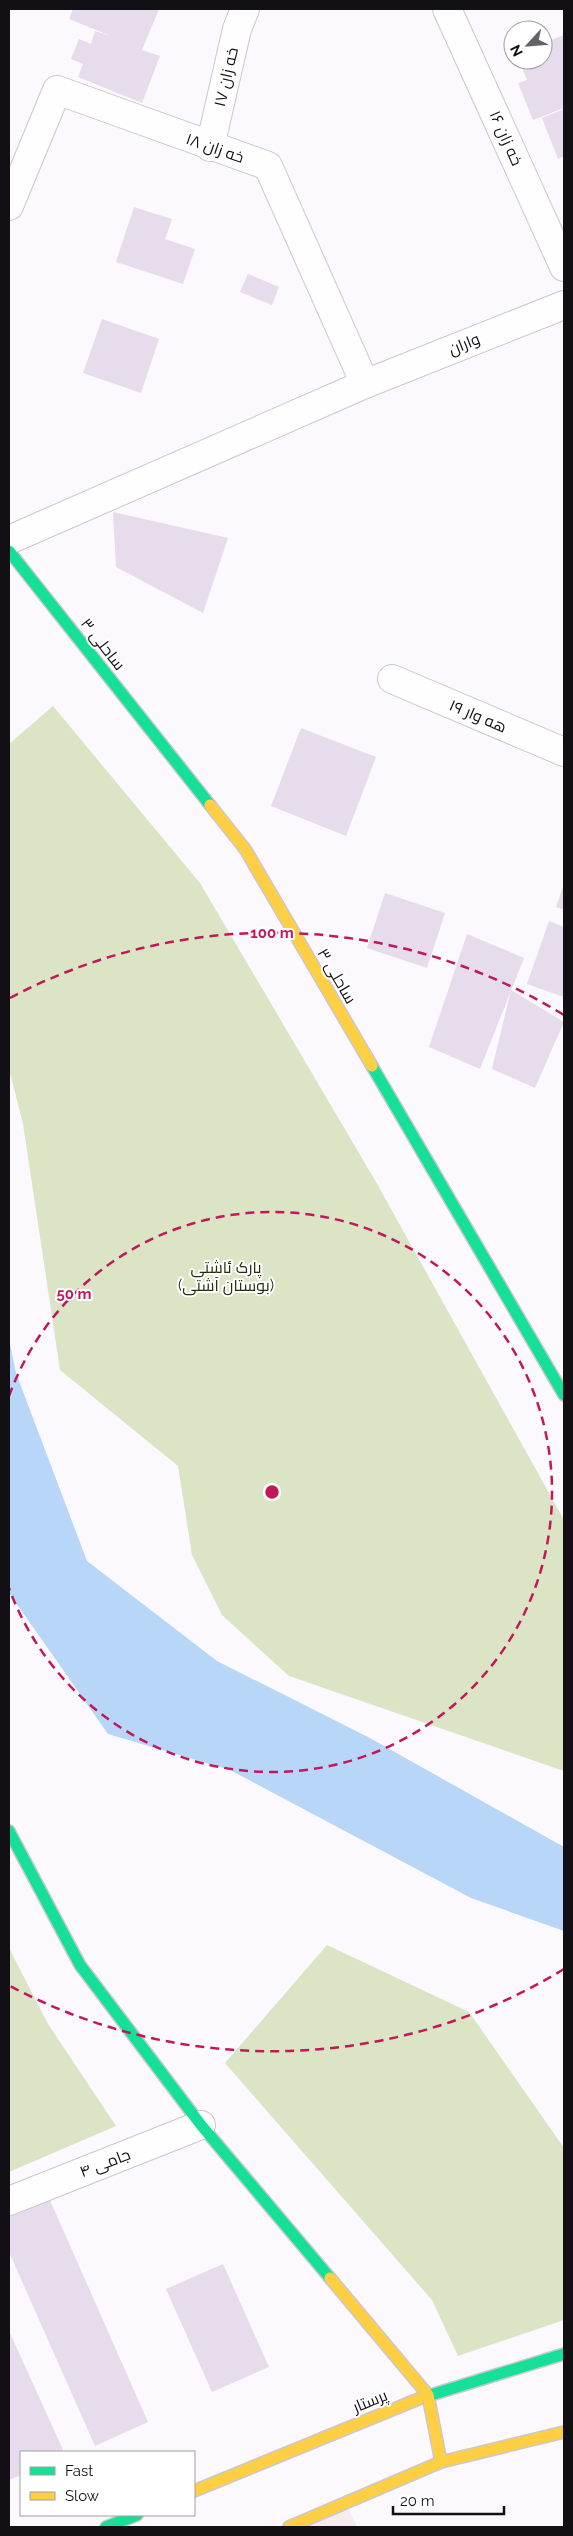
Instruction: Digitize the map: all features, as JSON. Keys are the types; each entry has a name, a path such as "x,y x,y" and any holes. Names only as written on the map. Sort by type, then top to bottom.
{"street":[{"name":"خه زان ۱۷","path":"210,147 237,29 245,9"},
{"name":"خه زان ۱۶","path":"448,9 564,266"},
{"name":"خه زان ۱۸","path":"9,206 57,90 210,147 268,166 365,384"},
{"name":"واران","path":"9,540 365,384 564,305"},
{"name":"ساحلی ۳","path":"9,551 244,849 564,1395"},
{"name":"هه وار ۱۹","path":"392,679 564,752"},
{"path":"9,1831 80,1965 201,2125 428,2395 441,2462"},
{"name":"جامی ۴","path":"9,2201 201,2125"},
{"name":"پرستار","path":"195,2491 428,2395 564,2354"},
{"path":"289,2527 441,2462 564,2432"},
{"path":"106,2527 134,2516"}],"shaded area":[{"path":"346,2501 357,2527 288,2527"}],"green space":[{"name":"پارک ئاشتی (بوستان آشتی)","path":"53,706 200,883 376,1182 564,1520 564,1771 289,1676 222,1615 192,1555 178,1466 60,1370 23,1124 9,1069 9,744"},
{"path":"327,1945 469,2012 564,2148 564,2320 458,2356 432,2300 225,2063"},
{"path":"9,1948 48,2024 116,2126 9,2172"}],"water":[{"path":"9,1339 16,1373 87,1561 217,1661 368,1737 564,1847 564,1931 471,1898 230,1770 108,1734 9,1593"}],"building":[{"path":"73,9 159,9 142,50 160,56 142,103 78,77 83,64 71,59 79,39 91,44 95,31 111,36 69,19"},
{"path":"564,35 564,108 533,120 518,83 527,80 523,70 553,70 553,39"},
{"path":"564,109 564,156 558,159 542,118"},
{"path":"134,207 172,219 165,239 195,249 183,284 116,262"},
{"path":"248,274 279,287 272,305 240,292"},
{"path":"102,319 159,339 141,393 83,373"},
{"path":"113,512 228,538 203,613 116,567"},
{"path":"301,728 376,757 346,836 271,806"},
{"path":"564,884 564,910 556,907"},
{"path":"385,893 445,913 427,968 367,948"},
{"path":"549,921 564,927 564,997 527,984"},
{"path":"467,934 524,958 480,1069 429,1047"},
{"path":"511,990 564,1022 535,1088 492,1069"},
{"path":"49,2198 148,2422 95,2446 9,2252 9,2216"},
{"path":"223,2264 269,2367 212,2392 166,2289"},
{"path":"9,2331 64,2451 20,2451 20,2475 9,2480"}],"traffic: fast":[{"path":"9,551 210,805"},
{"path":"372,1066 564,1395"},
{"path":"9,1831 80,1965 201,2125 330,2278"},
{"path":"421,2398 564,2354"},
{"path":"106,2527 134,2516"}],"traffic: slow":[{"path":"210,805 245,849 372,1066"},
{"path":"330,2278 428,2395 441,2462"},
{"path":"195,2491 421,2398"},
{"path":"289,2527 441,2462 564,2432"}]}
